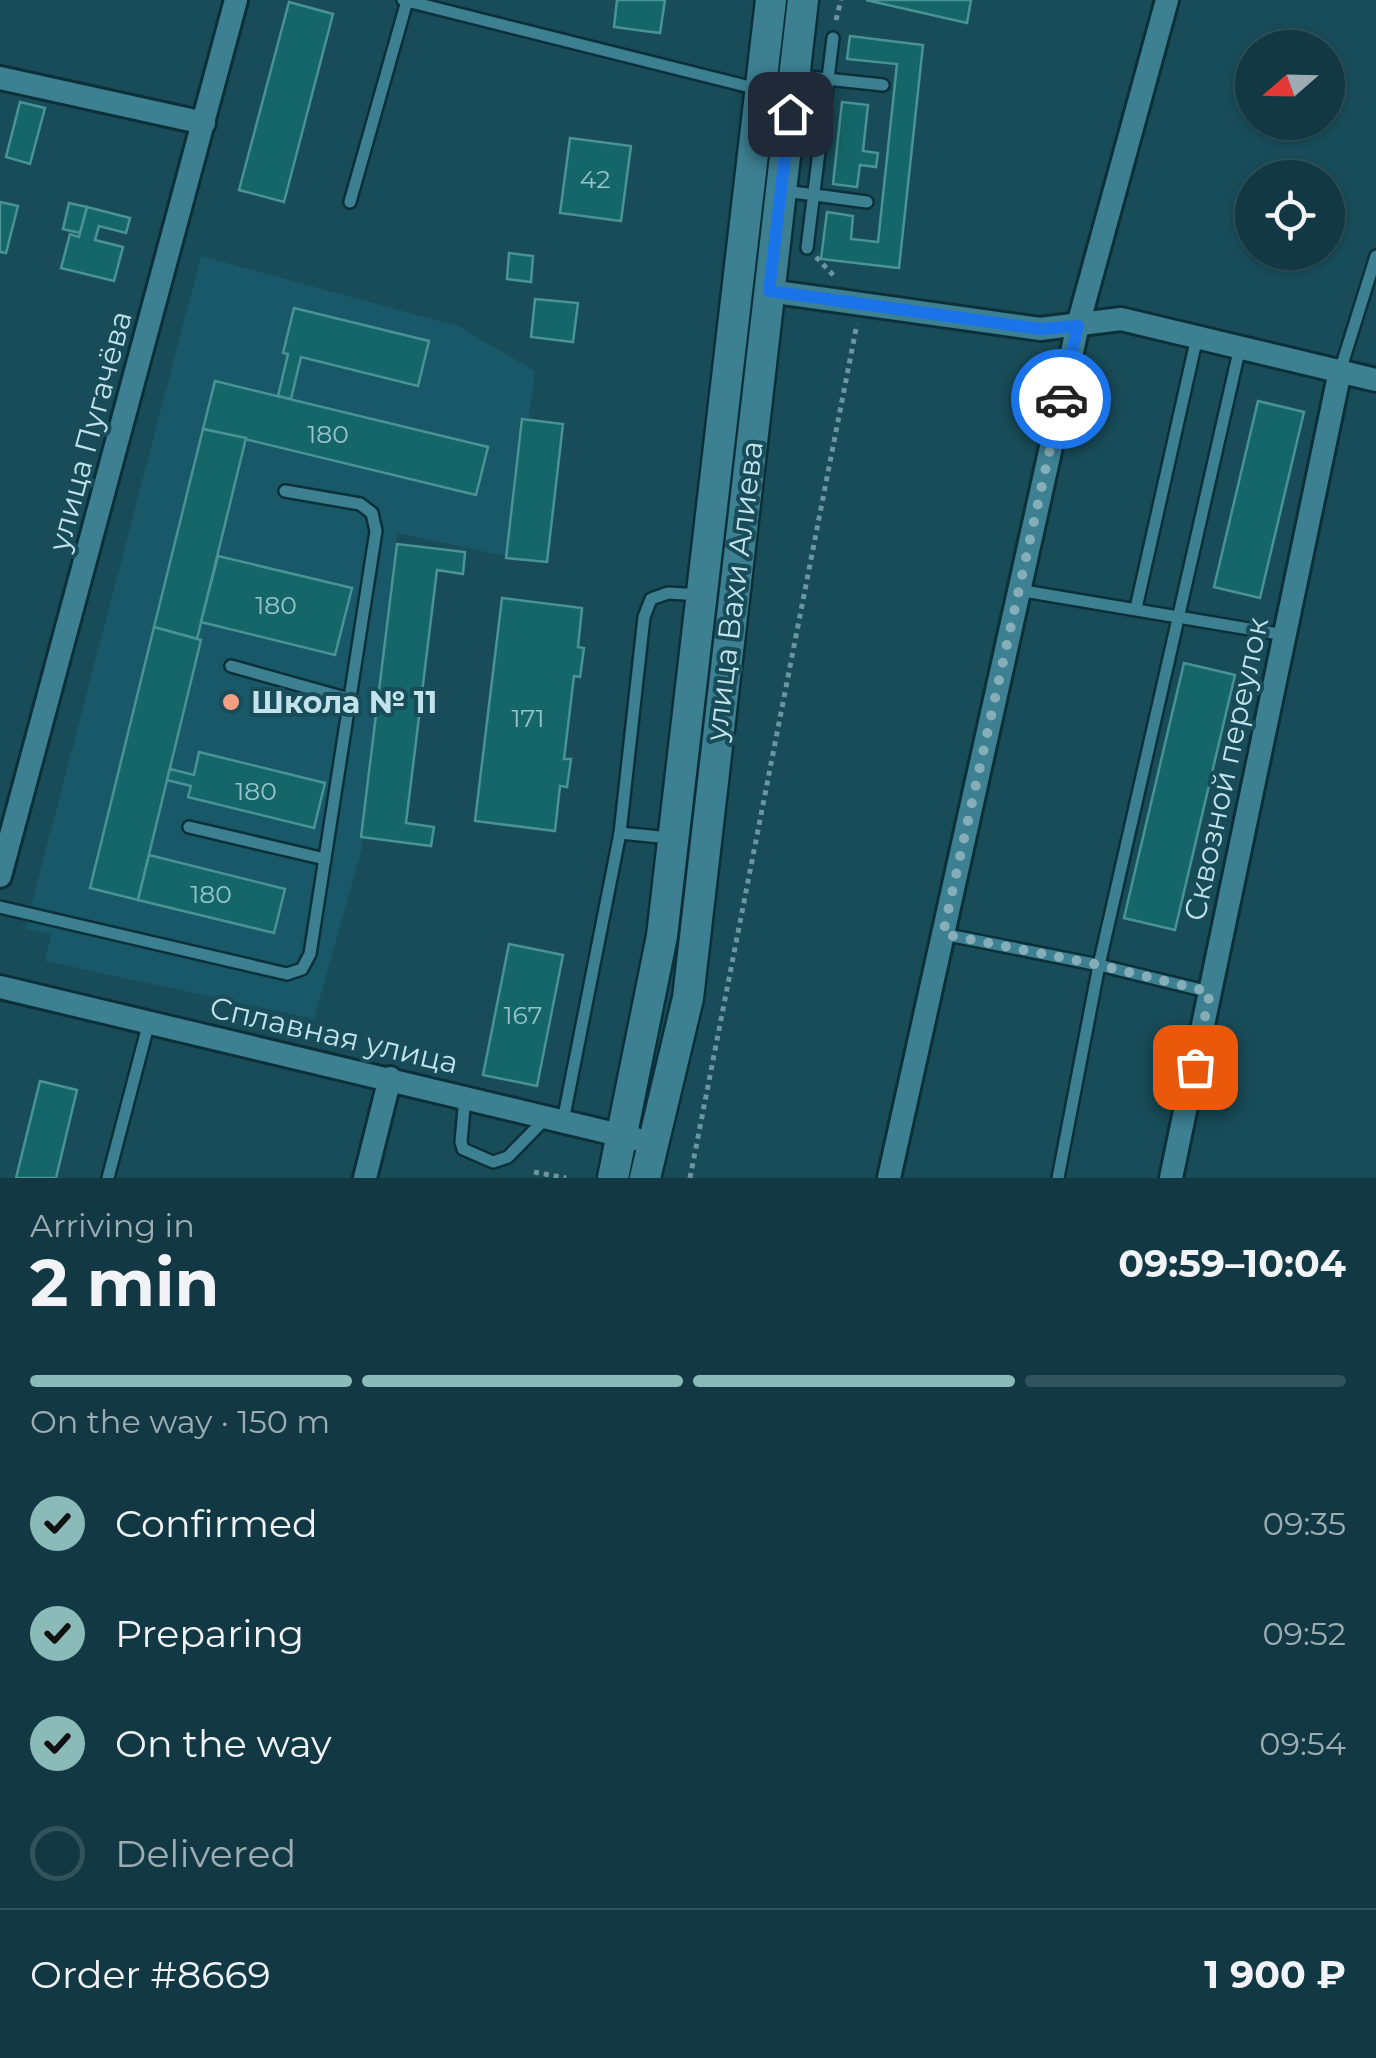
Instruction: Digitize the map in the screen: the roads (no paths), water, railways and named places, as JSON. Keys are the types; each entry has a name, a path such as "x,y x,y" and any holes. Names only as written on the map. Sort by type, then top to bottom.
{"main road":[{"name":"улица Вахи Алиева","path":"612,1178 662,936 771,0"},
{"name":"улица Вахи Алиева","path":"646,1178 688,998 803,0"}],"street":[{"name":"улица Пугачёва","path":"0,876 236,0"},
{"path":"889,1178 1078,326 1167,0"},
{"path":"0,78 204,124"},
{"path":"769,291 1040,329 1122,318 1376,380"},
{"name":"Сквозной переулок","path":"1171,1178 1340,371"},
{"name":"Сплавная улица","path":"0,987 654,1144"},
{"path":"365,1178 390,1078"}],"lane":[{"path":"350,202 405,0 761,90"},
{"path":"807,248 833,38"},
{"path":"794,75 883,84"},
{"path":"781,190 867,202"},
{"path":"1340,371 1376,256"},
{"path":"1136,608 1197,337"},
{"path":"1058,1178 1099,965 1240,347"},
{"path":"0,907 287,974 302,968 310,954 376,531 372,512 360,504 285,491"},
{"path":"1018,590 1285,634"},
{"path":"464,1097 463,1149 493,1162 508,1157 555,1119 620,832 644,617 651,600 668,593 703,595"},
{"path":"231,666 349,699"},
{"path":"189,827 325,859"},
{"path":"620,832 674,839"},
{"path":"943,934 1210,992"},
{"path":"108,1178 149,1022"}],"place":[{"name":"Школа № 11","path":"231,702"}]}
